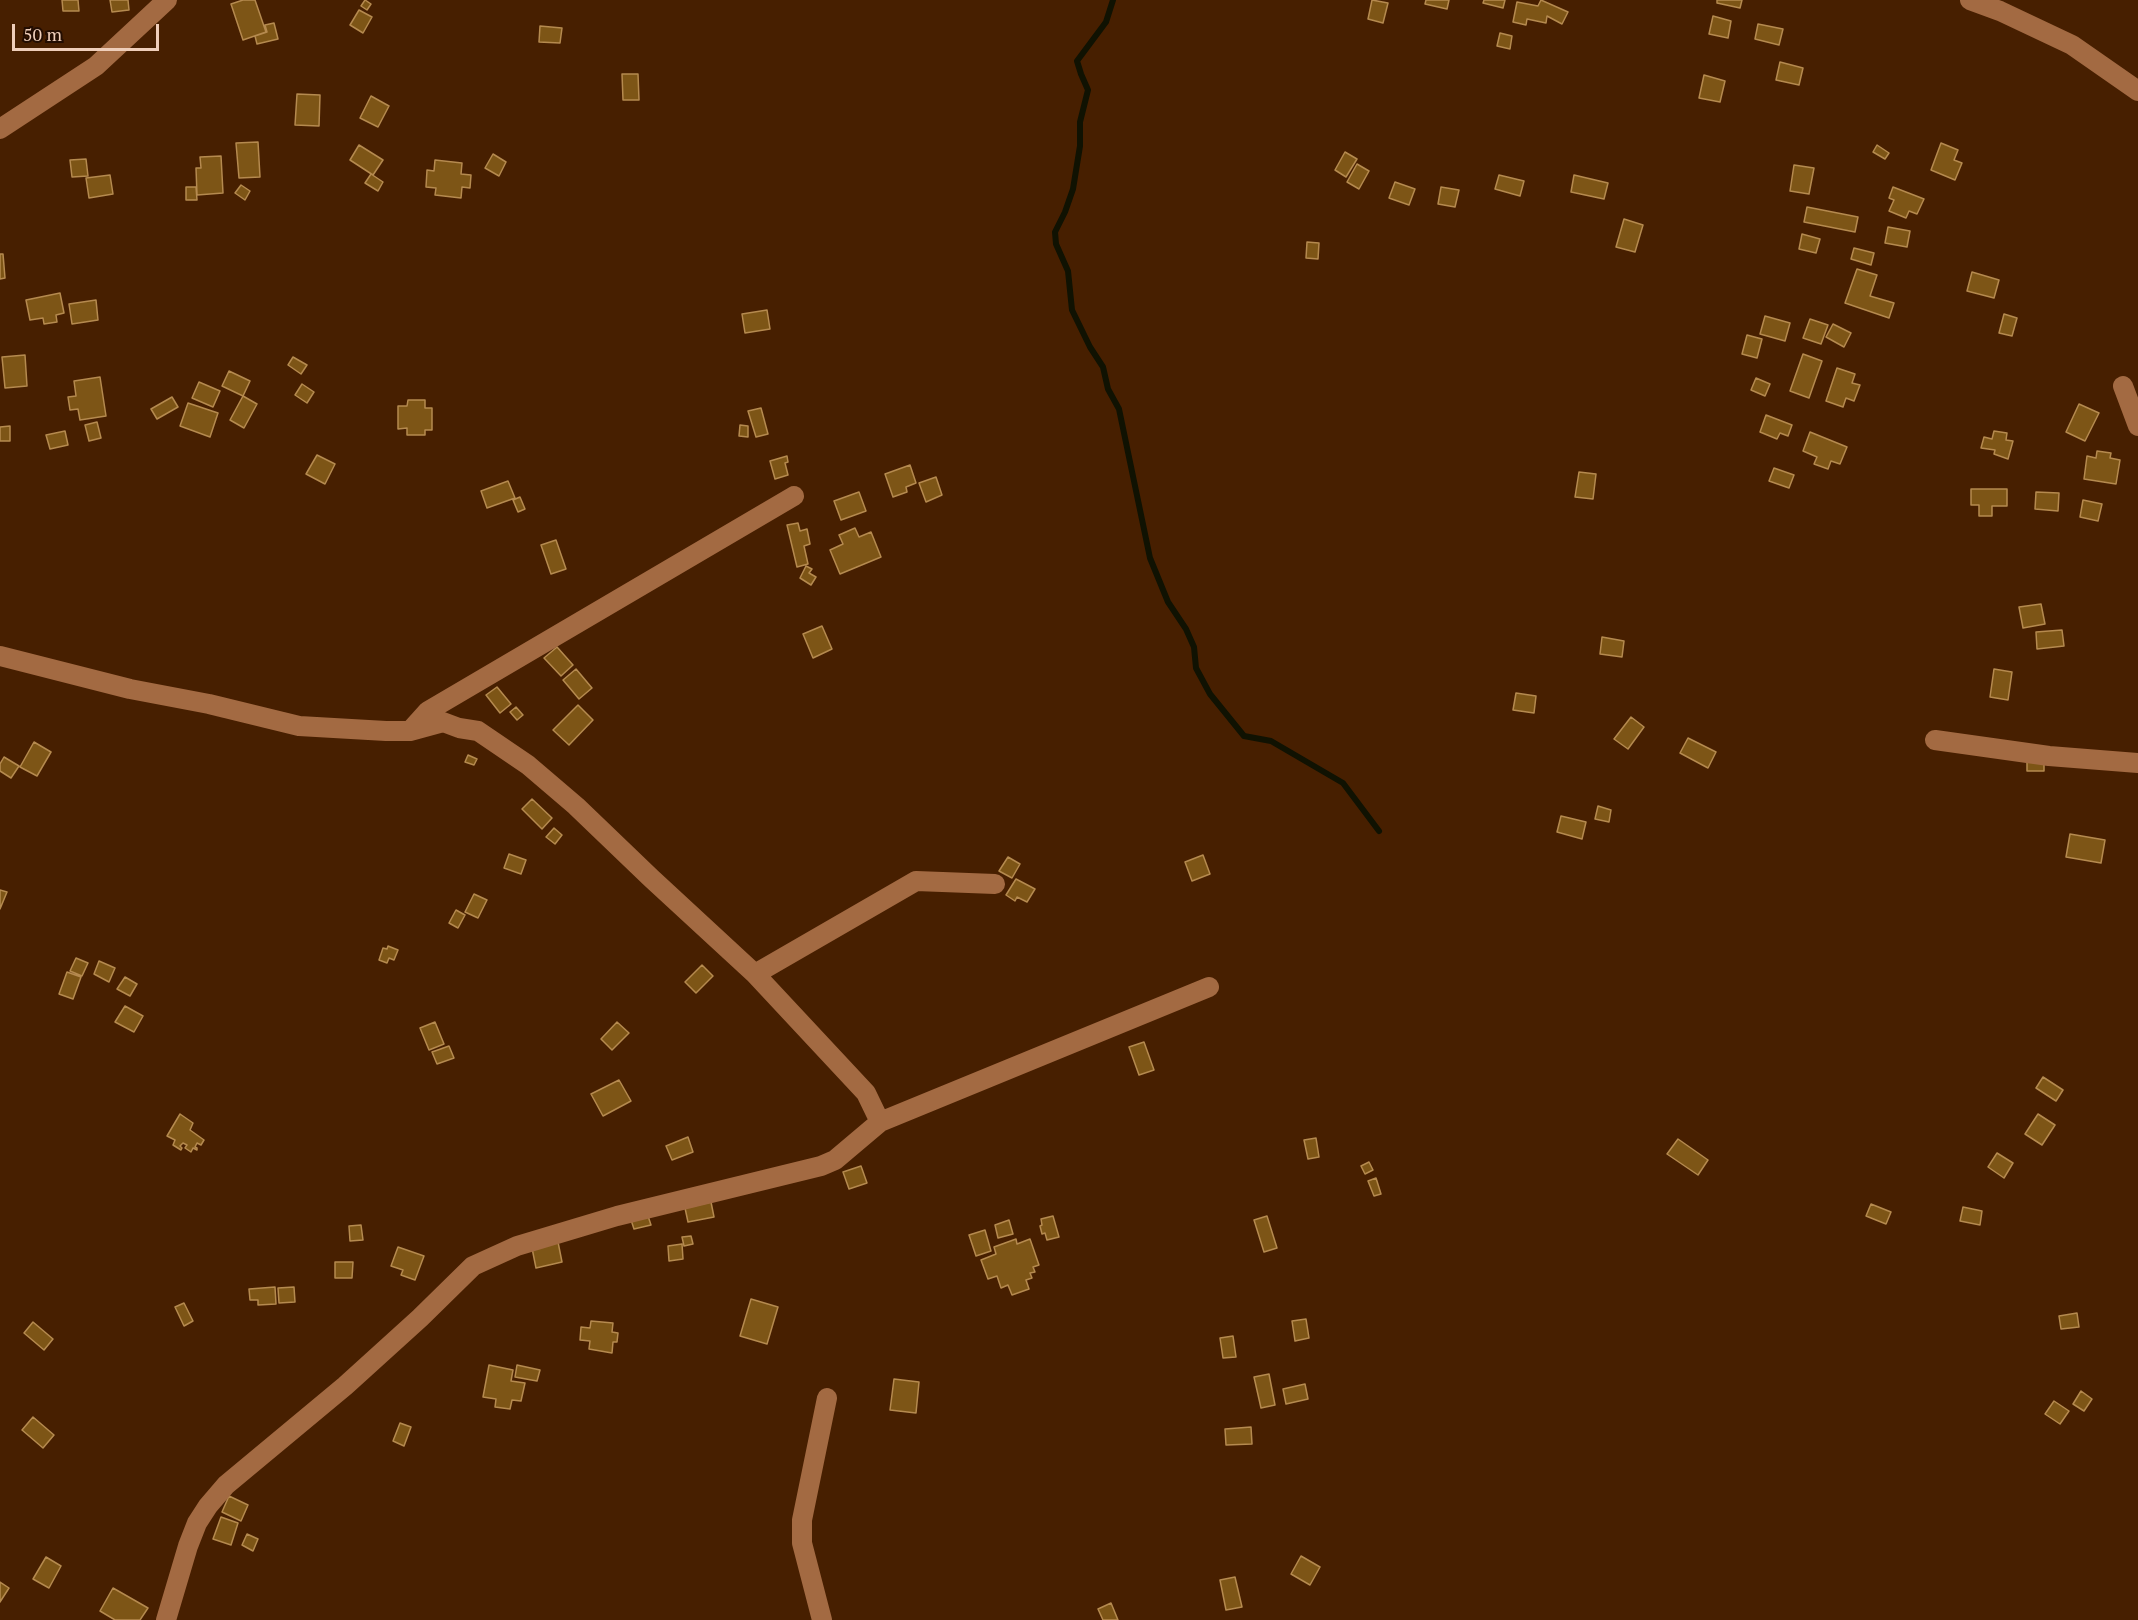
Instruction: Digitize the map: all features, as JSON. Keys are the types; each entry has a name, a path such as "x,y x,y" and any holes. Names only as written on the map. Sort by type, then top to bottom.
{"street":[{"path":"0,129 96,66 167,0"},
{"path":"1970,0 2000,10 2072,45 2138,92"},
{"path":"2124,386 2138,426"},
{"path":"410,731 428,711 794,496"},
{"path":"0,656 299,726 325,729 410,731 443,722 459,728 478,731 528,765 576,806 651,879 755,974 866,1093 880,1122"},
{"path":"1935,741 2049,756 2138,763"},
{"path":"755,974 916,881 995,884"},
{"path":"166,1620 197,1523 226,1485 345,1386 473,1266 517,1246 606,1219 821,1166 835,1160 880,1122 1209,987"},
{"path":"822,1620 802,1543 802,1520 827,1398"}],"building":[{"path":"62,0 78,0 79,11 63,11"},
{"path":"110,0 128,0 129,10 112,12"},
{"path":"243,0 255,0 266,32 243,40 231,4"},
{"path":"365,0 371,4 367,10 361,6"},
{"path":"1372,0 1388,3 1383,23 1368,19"},
{"path":"1426,0 1449,0 1447,9 1425,4"},
{"path":"1484,0 1505,0 1503,8 1483,3"},
{"path":"1541,0 1568,12 1562,24 1547,16 1546,23 1527,19 1526,25 1513,22 1517,2 1538,6"},
{"path":"1717,0 1742,0 1740,8 1717,3"},
{"path":"359,10 372,17 363,33 350,25"},
{"path":"1713,16 1731,21 1728,38 1709,34"},
{"path":"274,23 278,39 257,44 255,36 267,32 265,25"},
{"path":"1758,24 1783,29 1779,45 1755,39"},
{"path":"540,26 562,28 560,43 539,42"},
{"path":"1500,33 1512,36 1510,49 1497,46"},
{"path":"1780,62 1803,68 1799,85 1776,80"},
{"path":"622,74 638,74 639,100 623,100"},
{"path":"1704,75 1725,81 1720,102 1699,98"},
{"path":"297,94 320,95 319,126 295,125"},
{"path":"371,96 389,106 378,127 360,118"},
{"path":"258,142 260,177 239,178 236,143"},
{"path":"1941,143 1958,150 1954,160 1962,163 1955,180 1931,170"},
{"path":"359,145 383,160 373,175 350,160"},
{"path":"1877,145 1889,153 1885,159 1873,152"},
{"path":"1345,152 1357,159 1346,177 1335,170"},
{"path":"493,154 506,162 499,176 485,168"},
{"path":"221,156 223,193 197,195 196,168 201,168 200,157"},
{"path":"86,159 88,176 72,177 70,160"},
{"path":"435,160 462,163 461,174 471,175 470,188 462,187 461,198 435,195 436,188 426,187 427,170 434,171"},
{"path":"1357,164 1369,171 1359,189 1347,182"},
{"path":"1794,165 1814,168 1809,194 1790,191"},
{"path":"371,174 383,182 378,191 365,183"},
{"path":"110,175 113,194 89,198 86,178"},
{"path":"1499,175 1524,181 1520,196 1495,189"},
{"path":"1574,175 1608,183 1604,199 1571,192"},
{"path":"1395,182 1415,189 1409,205 1389,198"},
{"path":"241,185 250,191 245,200 235,193"},
{"path":"186,187 196,187 197,200 186,200"},
{"path":"1441,187 1459,190 1455,207 1438,204"},
{"path":"1893,187 1924,199 1917,214 1909,211 1906,218 1889,211 1894,200 1889,198"},
{"path":"1807,207 1858,217 1855,232 1804,222"},
{"path":"1624,219 1643,225 1635,252 1616,247"},
{"path":"1888,227 1910,231 1907,247 1885,243"},
{"path":"1802,234 1820,239 1816,253 1799,249"},
{"path":"1307,242 1319,243 1318,259 1306,258"},
{"path":"1854,248 1874,253 1871,265 1851,259"},
{"path":"0,254 3,254 5,278 0,279"},
{"path":"1857,269 1877,275 1870,296 1894,303 1889,318 1845,303"},
{"path":"1972,272 1999,280 1994,298 1967,291"},
{"path":"60,293 64,313 56,315 57,322 44,324 43,318 30,320 26,300"},
{"path":"96,300 98,320 72,324 69,304"},
{"path":"767,310 770,329 745,333 742,314"},
{"path":"2004,314 2017,318 2012,336 1999,333"},
{"path":"1765,316 1790,323 1785,341 1760,334"},
{"path":"1810,319 1828,325 1821,344 1803,338"},
{"path":"1833,324 1851,333 1844,347 1826,337"},
{"path":"1747,335 1762,339 1757,358 1742,354"},
{"path":"1803,354 1822,361 1809,398 1790,391"},
{"path":"25,355 27,386 5,388 2,357"},
{"path":"293,357 307,365 301,374 288,365"},
{"path":"1837,368 1855,374 1852,383 1860,385 1854,401 1846,398 1843,407 1826,401"},
{"path":"229,371 250,381 243,396 222,386"},
{"path":"100,377 106,416 80,420 78,409 70,410 68,397 76,396 74,381"},
{"path":"1756,378 1770,384 1765,396 1751,390"},
{"path":"199,382 220,391 213,407 192,398"},
{"path":"302,384 314,392 307,403 295,395"},
{"path":"243,396 257,404 244,428 230,420"},
{"path":"172,397 178,407 157,419 151,409"},
{"path":"408,400 425,400 425,408 432,408 432,430 425,430 425,435 407,435 407,428 398,429 398,406 407,406"},
{"path":"188,403 218,413 210,437 180,426"},
{"path":"2079,404 2099,413 2085,441 2066,432"},
{"path":"761,408 768,434 756,437 748,411"},
{"path":"1766,415 1792,425 1788,436 1780,433 1777,439 1760,432"},
{"path":"97,422 101,438 89,441 85,425"},
{"path":"740,425 748,426 748,437 739,436"},
{"path":"10,426 10,441 0,441 0,427"},
{"path":"65,431 68,445 50,449 46,435"},
{"path":"1994,431 2007,433 2006,440 2013,441 2008,459 1994,454 1995,450 1981,448 1984,437 1992,439"},
{"path":"1810,432 1847,447 1840,464 1831,461 1828,469 1814,464 1817,457 1803,451"},
{"path":"2097,451 2111,453 2110,458 2120,460 2116,484 2084,479 2087,456 2096,458"},
{"path":"317,455 335,464 325,484 306,474"},
{"path":"787,456 788,462 785,463 788,475 775,479 770,461"},
{"path":"910,465 916,483 906,487 907,492 893,497 885,474"},
{"path":"1774,468 1794,475 1789,488 1769,481"},
{"path":"1579,472 1596,474 1593,499 1575,497"},
{"path":"936,477 942,495 926,502 919,483"},
{"path":"508,481 515,498 487,508 481,491"},
{"path":"1971,489 2007,489 2007,506 1992,506 1992,516 1979,516 1979,505 1971,505"},
{"path":"859,492 866,511 841,520 834,501"},
{"path":"2036,492 2059,493 2058,511 2035,509"},
{"path":"520,497 525,509 518,512 513,500"},
{"path":"2083,500 2102,504 2098,521 2080,517"},
{"path":"798,523 800,531 807,529 810,544 804,546 808,564 797,567 787,525"},
{"path":"855,528 859,537 871,532 881,557 840,574 830,550 843,544 839,535"},
{"path":"556,540 566,569 551,574 541,545"},
{"path":"806,566 812,569 809,573 816,577 811,585 800,578"},
{"path":"2041,604 2045,624 2023,628 2019,607"},
{"path":"822,626 832,649 813,658 803,634"},
{"path":"2062,630 2064,646 2037,649 2036,632"},
{"path":"1602,637 1624,641 1622,657 1600,654"},
{"path":"557,647 573,665 561,676 544,658"},
{"path":"576,669 592,688 579,699 563,680"},
{"path":"1994,669 2012,672 2008,700 1990,697"},
{"path":"497,687 511,704 500,713 486,695"},
{"path":"1516,693 1536,696 1534,713 1513,710"},
{"path":"578,705 593,720 569,745 553,730"},
{"path":"516,707 523,715 517,720 510,712"},
{"path":"1631,717 1644,727 1628,749 1614,739"},
{"path":"1688,738 1716,752 1708,768 1680,753"},
{"path":"34,742 51,752 37,776 20,767"},
{"path":"468,755 477,759 474,765 465,762"},
{"path":"4,757 19,766 11,778 0,771 0,764"},
{"path":"2027,758 2044,758 2044,771 2027,771"},
{"path":"532,799 552,818 542,829 522,809"},
{"path":"1598,806 1611,810 1609,822 1595,819"},
{"path":"1561,816 1586,822 1582,839 1557,832"},
{"path":"554,828 562,835 555,844 546,837"},
{"path":"2070,834 2105,840 2101,863 2066,857"},
{"path":"509,854 526,860 521,874 504,868"},
{"path":"1203,855 1210,874 1192,881 1185,862"},
{"path":"1008,857 1020,864 1012,878 999,871"},
{"path":"1016,879 1035,889 1027,902 1017,897 1015,901 1006,895"},
{"path":"0,890 7,892 0,909"},
{"path":"474,894 487,900 478,918 465,912"},
{"path":"456,910 465,915 458,928 449,923"},
{"path":"388,946 398,950 394,960 389,958 387,963 379,960 383,948 387,949"},
{"path":"76,958 88,963 82,976 70,971"},
{"path":"99,961 115,968 109,982 94,974"},
{"path":"702,965 713,976 696,993 685,982"},
{"path":"67,972 81,977 73,999 59,994"},
{"path":"125,977 137,984 130,996 117,989"},
{"path":"125,1006 143,1016 134,1032 115,1022"},
{"path":"435,1022 444,1044 429,1050 420,1028"},
{"path":"617,1022 629,1033 612,1050 601,1039"},
{"path":"1144,1042 1154,1070 1139,1075 1129,1047"},
{"path":"449,1046 454,1058 437,1064 432,1052"},
{"path":"2043,1077 2063,1090 2056,1101 2036,1088"},
{"path":"619,1080 631,1101 603,1116 591,1094"},
{"path":"180,1114 193,1123 190,1130 204,1140 201,1145 197,1143 195,1147 197,1150 193,1148 191,1152 185,1148 187,1145 183,1143 180,1146 181,1150 173,1145 175,1140 167,1136"},
{"path":"2038,1114 2055,1125 2042,1145 2025,1134"},
{"path":"688,1137 693,1152 672,1160 666,1146"},
{"path":"1316,1138 1319,1157 1308,1159 1304,1140"},
{"path":"1678,1139 1708,1160 1698,1175 1667,1154"},
{"path":"1997,1153 2013,1163 2004,1178 1988,1167"},
{"path":"1369,1162 1373,1170 1365,1174 1361,1166"},
{"path":"861,1166 867,1183 849,1189 843,1172"},
{"path":"1376,1178 1381,1194 1374,1196 1368,1181"},
{"path":"711,1202 714,1217 688,1222 685,1208"},
{"path":"1871,1204 1891,1212 1886,1224 1866,1216"},
{"path":"1963,1207 1982,1211 1980,1225 1960,1221"},
{"path":"647,1213 651,1225 634,1229 630,1217"},
{"path":"1053,1216 1059,1237 1047,1240 1045,1233 1042,1234 1041,1219"},
{"path":"1267,1216 1277,1248 1264,1252 1254,1220"},
{"path":"1009,1220 1013,1234 998,1238 995,1225"},
{"path":"361,1225 363,1240 350,1241 349,1226"},
{"path":"985,1230 991,1251 976,1256 969,1235"},
{"path":"691,1236 693,1244 684,1246 682,1237"},
{"path":"1016,1239 1017,1244 1030,1239 1039,1265 1033,1267 1035,1272 1030,1273 1032,1278 1026,1280 1029,1289 1012,1295 1008,1285 1001,1288 997,1276 988,1279 981,1260 996,1254 994,1247"},
{"path":"558,1242 562,1262 536,1268 532,1248"},
{"path":"682,1244 683,1259 669,1261 668,1246"},
{"path":"398,1247 424,1256 415,1280 401,1275 403,1270 391,1266"},
{"path":"335,1262 353,1262 352,1278 335,1278"},
{"path":"275,1287 276,1304 258,1305 258,1300 250,1300 249,1289"},
{"path":"294,1287 295,1302 279,1303 278,1288"},
{"path":"751,1299 778,1307 767,1344 740,1336"},
{"path":"184,1303 193,1321 184,1326 175,1307"},
{"path":"2077,1313 2079,1327 2061,1329 2059,1316"},
{"path":"1306,1319 1309,1338 1295,1341 1292,1321"},
{"path":"591,1321 613,1323 612,1332 618,1333 617,1342 613,1342 612,1353 589,1349 590,1341 580,1340 581,1327 590,1328"},
{"path":"33,1322 53,1339 44,1350 24,1333"},
{"path":"1233,1336 1236,1357 1223,1358 1220,1338"},
{"path":"489,1365 513,1370 511,1381 525,1383 521,1401 512,1400 510,1409 495,1407 496,1399 483,1397"},
{"path":"517,1365 540,1370 537,1381 515,1377"},
{"path":"1269,1374 1275,1405 1261,1408 1254,1377"},
{"path":"894,1379 919,1382 916,1413 890,1410"},
{"path":"1305,1384 1308,1399 1286,1404 1283,1389"},
{"path":"2081,1391 2092,1399 2084,1411 2073,1404"},
{"path":"2054,1401 2069,1411 2060,1424 2045,1414"},
{"path":"33,1417 54,1435 43,1448 22,1430"},
{"path":"400,1423 411,1427 404,1446 393,1441"},
{"path":"1251,1427 1252,1444 1226,1445 1225,1429"},
{"path":"229,1496 248,1505 241,1521 222,1512"},
{"path":"221,1517 238,1523 231,1545 213,1539"},
{"path":"247,1534 258,1539 253,1551 242,1545"},
{"path":"1301,1556 1320,1567 1310,1585 1291,1574"},
{"path":"46,1557 61,1566 49,1588 33,1579"},
{"path":"1235,1577 1242,1607 1226,1610 1220,1580"},
{"path":"0,1582 9,1588 0,1602"},
{"path":"113,1588 148,1608 140,1620 115,1620 100,1611"},
{"path":"1111,1603 1118,1620 1103,1620 1098,1609"}],"waterway":[{"path":"1113,0 1106,22 1077,61 1088,90 1080,122 1080,146 1073,189 1055,232 1056,244 1068,271 1072,310 1090,347 1103,367 1108,389 1119,409 1150,558 1168,602 1186,629 1194,647 1196,668 1210,694 1244,736 1271,741 1343,783 1379,831"}]}
